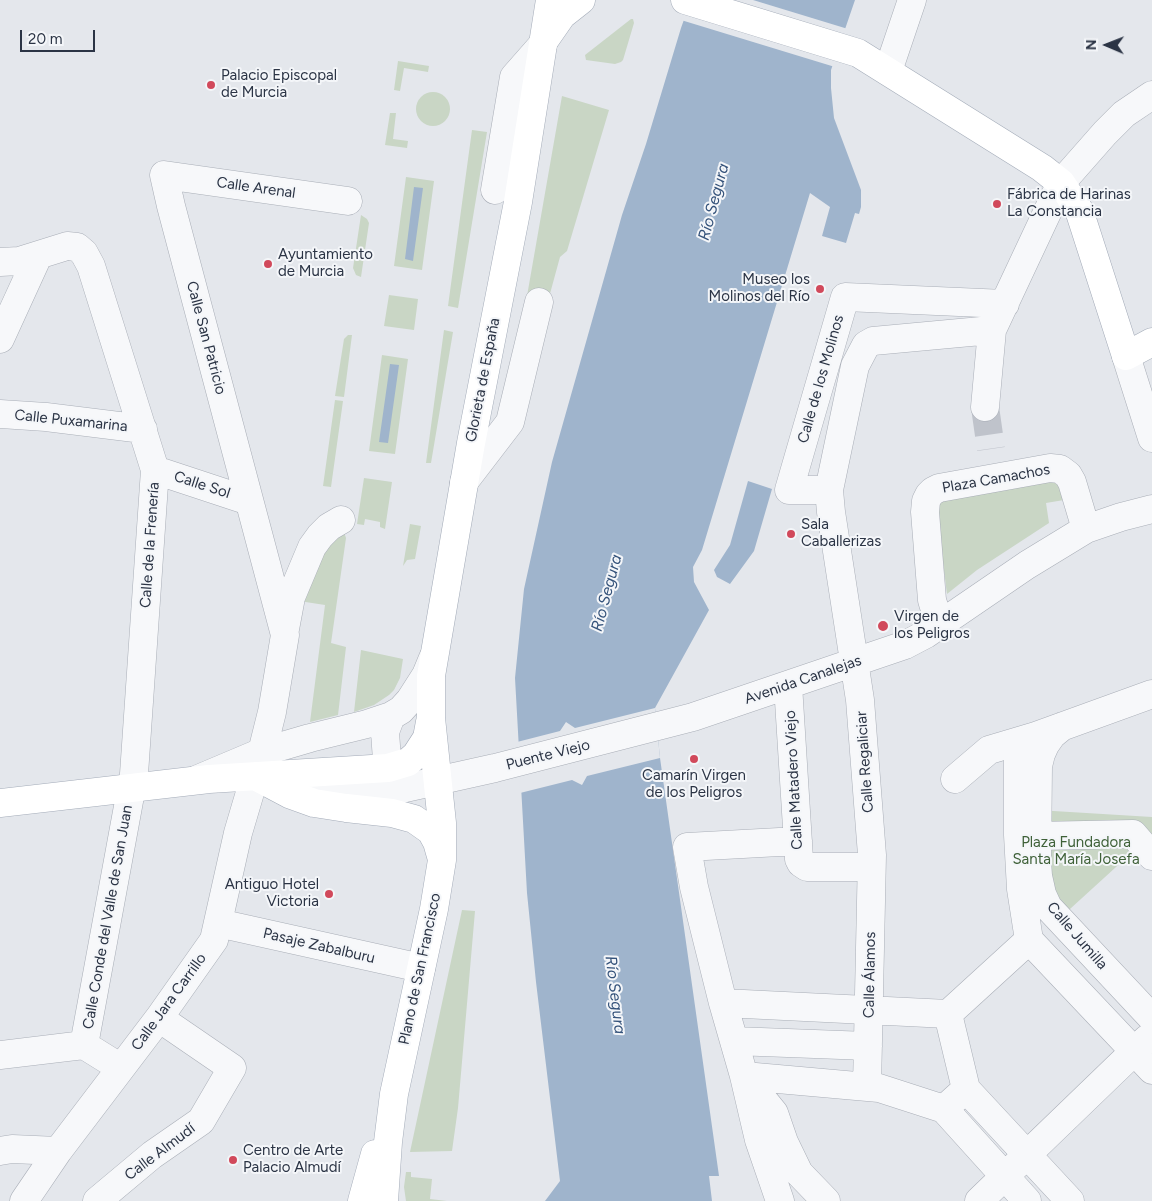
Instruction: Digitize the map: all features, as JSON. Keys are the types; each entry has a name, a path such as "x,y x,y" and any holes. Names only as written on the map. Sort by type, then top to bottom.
{"main road":[{"name":"Glorieta de España","path":"431,718 431,682 435,654 464,482 518,202 550,0"},
{"path":"543,44 550,30 562,15 581,0"},
{"path":"685,0 854,52 888,71 1042,168 1060,183 1074,200 1084,221 1126,356 1152,342"},
{"path":"0,803 256,773 350,771 397,778 427,738 431,718"},
{"name":"Plano de San Francisco","path":"362,1201 397,1078 439,882 442,860 442,823 431,718"},
{"path":"256,773 289,794 314,803 392,813 414,819 430,830 437,842 442,860"},
{"name":"Plano de San Francisco","path":"384,1201 388,1142 397,1078"}],"street":[{"path":"888,71 912,0"},
{"path":"495,190 514,77 543,44"},
{"path":"985,407 992,330 1060,183 1118,121 1152,95"},
{"name":"Calle Arenal","path":"164,175 348,201"},
{"name":"Calle San Patricio","path":"164,175 285,635"},
{"name":"Calle de la Frenería","path":"38,256 67,246 77,247 84,253 91,266 155,470 134,774 131,788"},
{"path":"0,262 19,261 38,256"},
{"path":"0,339 38,256"},
{"name":"Calle de los Molinos","path":"830,490 789,490 844,297 1005,304"},
{"path":"464,482 510,422 540,302"},
{"name":"Calle de los Molinos","path":"854,663 831,512 830,490 855,366 866,345 873,341 992,330"},
{"path":"1126,356 1152,438"},
{"name":"Calle Puxamarina","path":"0,414 46,417 143,429"},
{"name":"Plaza Camachos","path":"943,622 935,610 932,600 925,512 926,501 933,491 939,488 1050,468 1060,469 1068,475 1072,482 1086,529"},
{"name":"Calle Sol","path":"155,470 249,501"},
{"path":"943,622 1027,564 1086,529 1152,509"},
{"name":"Calle Jara Carrillo","path":"31,1197 58,1151 159,1018 214,940 238,834 256,773 276,688 285,635 286,616 291,597 312,547 329,527 341,520"},
{"name":"Avenida Canalejas","path":"658,728 905,645 943,622"},
{"path":"256,773 310,738 367,724 391,716 401,710 417,691 435,654"},
{"name":"Calle Regaliciar","path":"854,663 860,700 872,855 870,862"},
{"name":"Calle Matadero Viejo","path":"788,684 799,859 801,863 808,867 861,867 870,862"},
{"path":"276,688 281,707 292,726 310,738"},
{"path":"956,779 989,750 1018,742 1152,694"},
{"path":"391,716 385,732 397,778"},
{"name":"Calle Jumilla","path":"1063,726 1052,735 1041,754 1027,836 1042,894 1048,907 1152,1018"},
{"name":"Puente Viejo","path":"289,794 373,792 397,778 439,780 658,728"},
{"path":"979,1201 1027,1155 1146,1052 1029,940 1021,889 1027,836 1018,742"},
{"name":"Calle Conde del Valle de San Juan","path":"84,1045 131,788"},
{"path":"1027,836 1133,834 1152,856"},
{"path":"780,1201 759,1140 744,1076 723,1003 694,887 687,847 798,841"},
{"name":"Calle Álamos","path":"867,1087 872,905 870,862"},
{"name":"Pasaje Zabalburu","path":"218,923 421,968"},
{"path":"723,1003 948,1014 1029,940"},
{"path":"948,1014 966,1089 1070,1201"},
{"name":"Calle Almudí","path":"97,1201 152,1155 201,1121 232,1068 159,1018"},
{"path":"734,1041 868,1046"},
{"path":"0,1055 84,1045 121,1068"},
{"path":"744,1076 879,1088 944,1109 1027,1201"},
{"path":"744,1076 774,1113 784,1142 799,1174 826,1201"},
{"path":"944,1109 966,1089"},
{"path":"0,1151 12,1148 58,1151"}],"green space":[{"path":"633,19 634,23 621,62 615,64 586,60 585,55"},
{"path":"398,61 429,66 428,72 404,68 400,91 394,90"},
{"path":"433,92 440,93 445,97 449,102 449,116 445,121 440,125 433,126 426,125 421,121 417,116 416,109 417,102 421,97 426,93"},
{"path":"562,96 609,110 567,251 560,257 548,301 527,296"},
{"path":"390,113 396,113 393,139 408,141 407,148 385,145"},
{"path":"472,130 487,132 458,308 448,306"},
{"path":"406,177 434,181 422,270 394,266"},
{"path":"361,215 369,223 361,277 356,275 353,268"},
{"path":"389,295 418,299 414,330 384,326"},
{"path":"444,330 453,332 431,463 426,463"},
{"path":"348,335 352,335 344,397 335,396 344,339"},
{"path":"382,355 408,359 395,454 369,451"},
{"path":"335,400 343,401 331,487 323,486"},
{"path":"364,478 392,482 385,529 380,527 380,522 365,519 364,525 357,524"},
{"path":"1051,480 1062,488 1064,500 1046,503 1049,523 977,570 947,594 936,509 942,499"},
{"path":"410,524 421,526 415,559 407,560 403,566"},
{"path":"343,529 346,538 331,643 346,647 338,715 310,722 325,605 299,601 317,555"},
{"path":"361,650 403,659 400,678 394,690 374,705 354,712"},
{"name":"Plaza Fundadora Santa María Josefa","path":"1037,810 1152,817 1152,862 1138,847 1059,919"},
{"path":"462,910 475,911 458,1108 452,1151 410,1152"},
{"path":"406,1172 411,1172 411,1177 432,1179 430,1199 447,1201 406,1201 404,1187"}],"water":[{"name":"Río Segura","path":"691,0 855,0 831,70 831,88 834,118 861,190 861,207 859,214 855,213 846,243 822,236 830,207 810,193 702,550 693,567 694,582 709,610 655,708 660,758 719,1176 709,1176 712,1201 545,1201 560,1181 527,893 515,678 524,589 552,462 622,215"},
{"path":"414,187 423,188 413,261 405,259"},
{"path":"390,364 399,365 388,443 379,442"},
{"path":"748,481 772,489 754,551 730,584 717,577 714,570 730,545"}],"pier":[{"path":"689,0 753,0 848,29 835,67 681,20"},
{"path":"655,708 660,758 587,776 582,785 572,780 520,793 517,742 560,731 566,722 575,728"}],"tunnel":[{"path":"985,407 991,449"}],"place":[{"name":"Palacio Episcopal de Murcia","path":"211,85"},
{"name":"Fábrica de Harinas La Constancia","path":"997,204"},
{"name":"Ayuntamiento de Murcia","path":"268,264"},
{"name":"Museo los Molinos del Río","path":"820,289"},
{"name":"Sala Caballerizas","path":"791,534"},
{"name":"Virgen de los Peligros","path":"883,626"},
{"name":"Camarín Virgen de los Peligros","path":"694,759"},
{"name":"Antiguo Hotel Victoria","path":"329,894"},
{"name":"Centro de Arte Palacio Almudí","path":"233,1160"}]}
